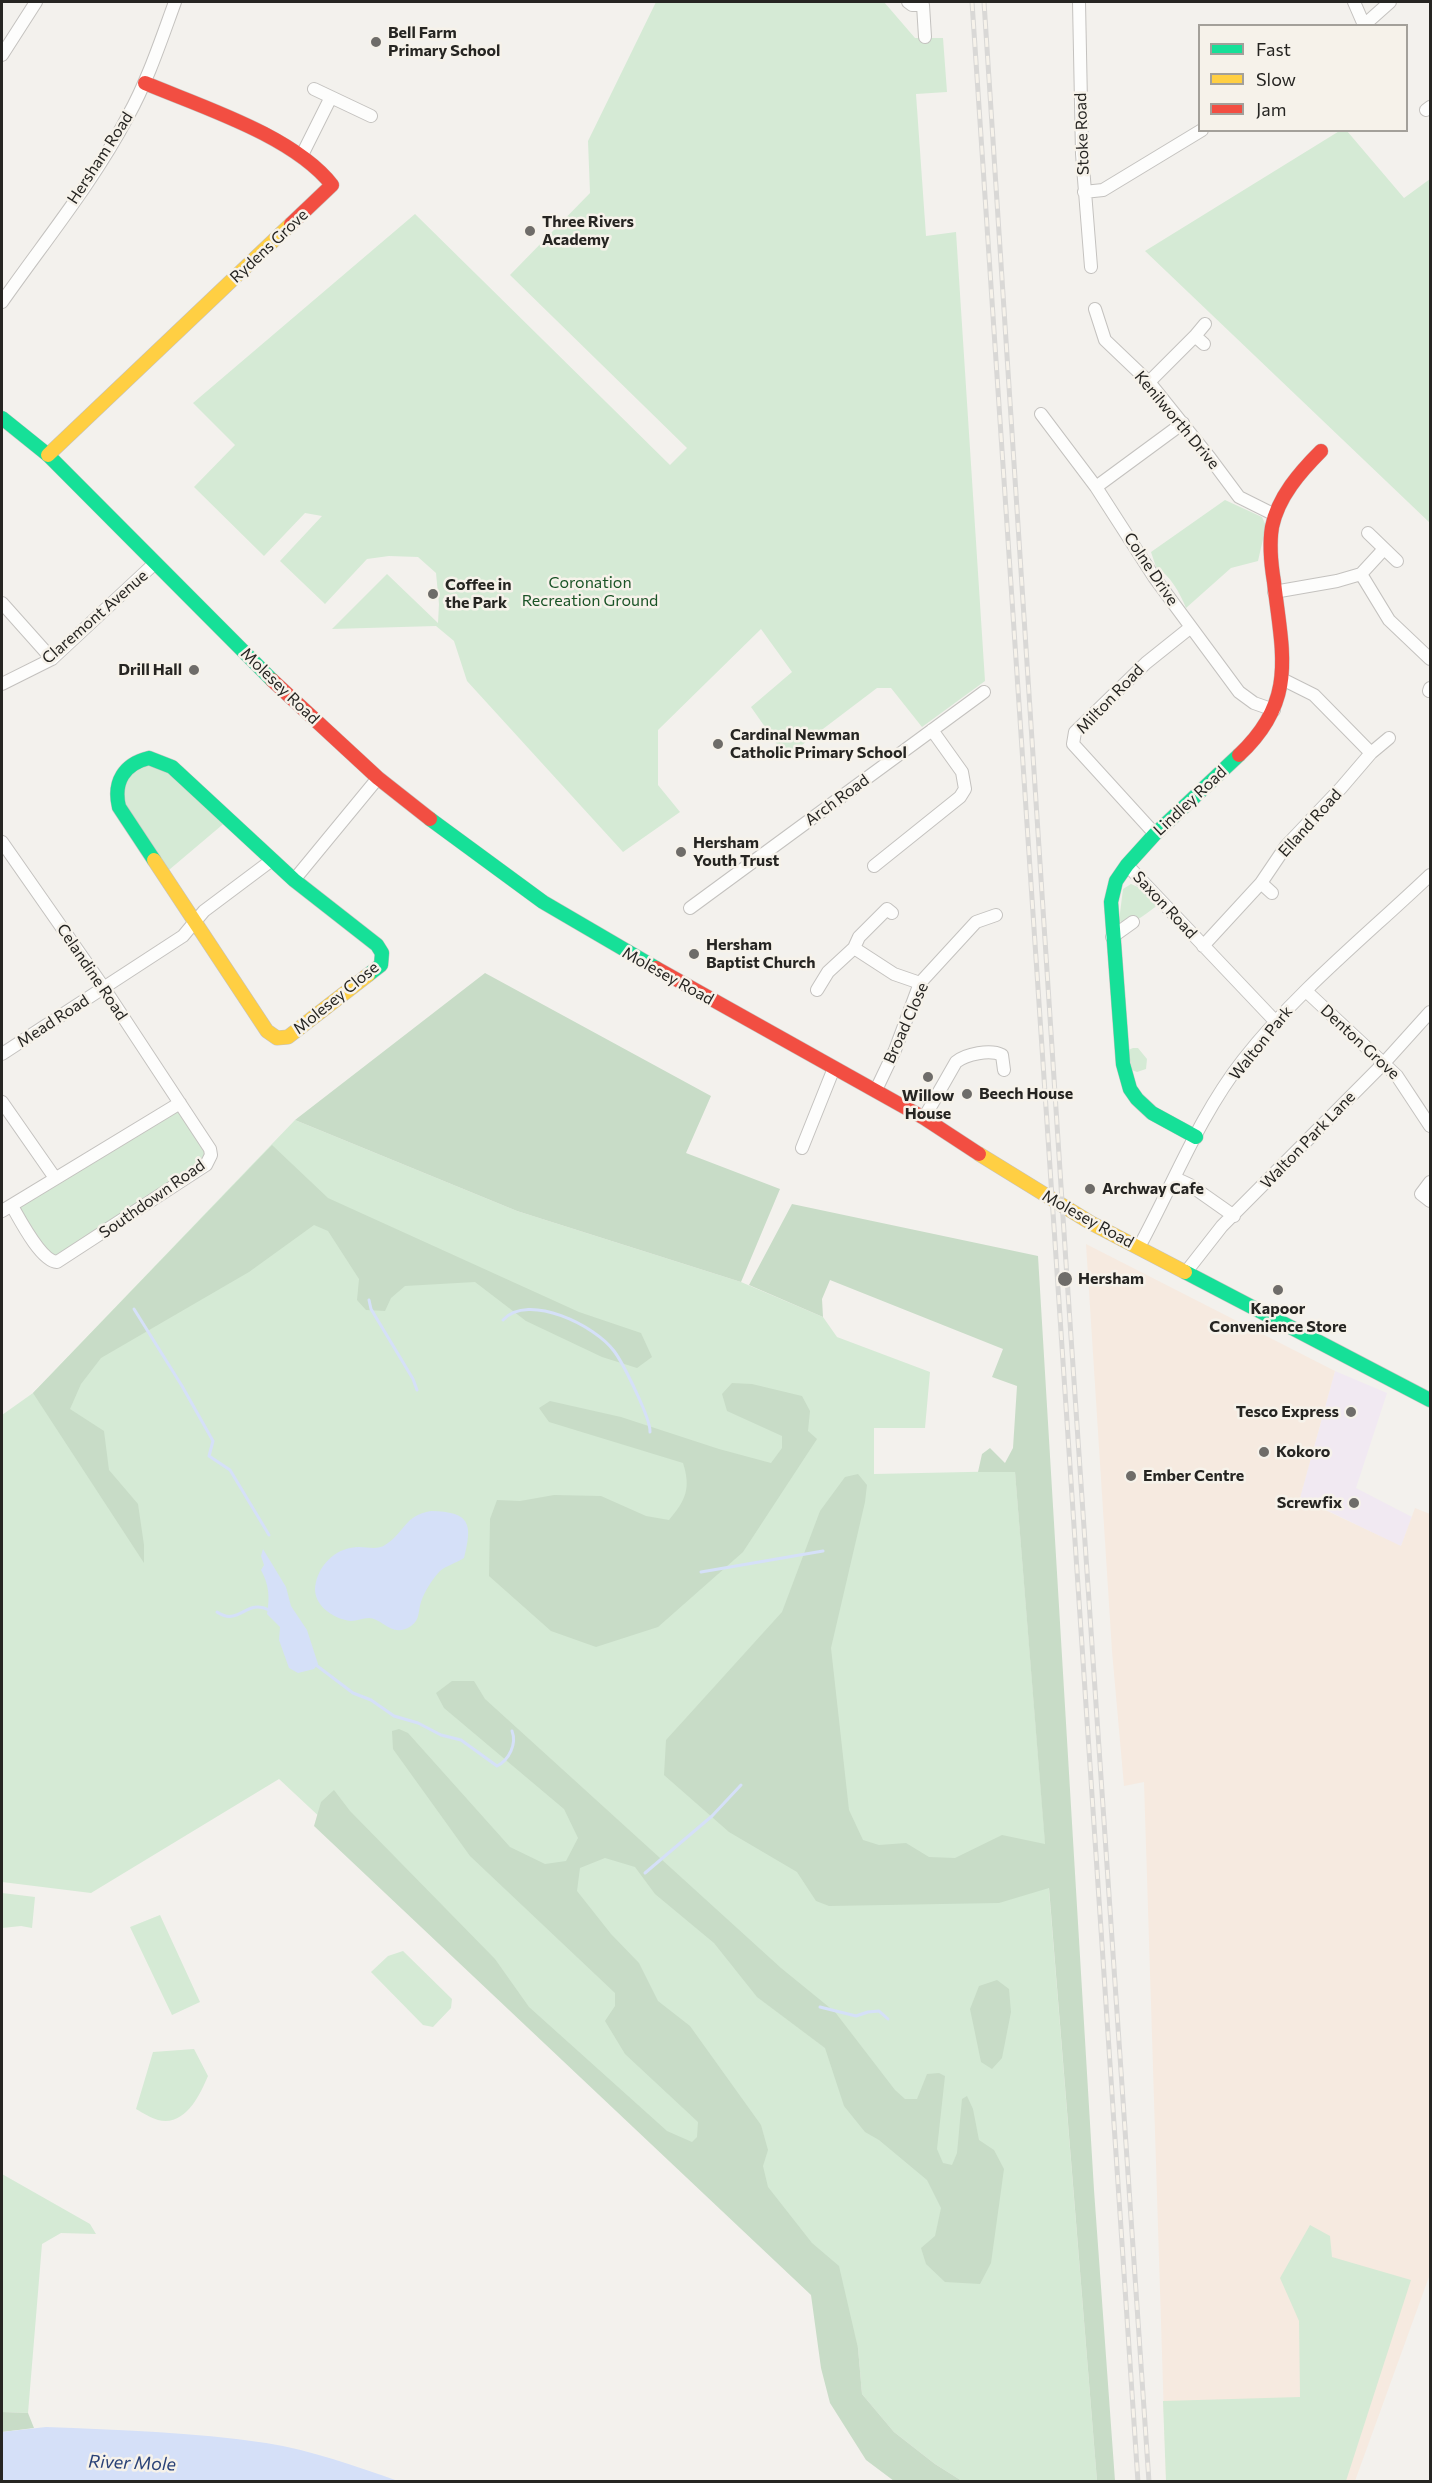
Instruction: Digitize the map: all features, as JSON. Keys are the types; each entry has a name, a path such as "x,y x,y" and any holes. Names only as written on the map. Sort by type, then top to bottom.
{"street":[{"path":"2,55 36,2"},
{"name":"Hersham Road","path":"2,302 104,158 145,83 175,2"},
{"path":"908,2 912,5 924,5 925,37"},
{"name":"Stoke Road","path":"1081,2 1084,192 1090,267"},
{"path":"1354,2 1363,24"},
{"path":"1364,24 1390,2"},
{"name":"Rydens Grove","path":"48,455 332,185 328,176 302,155 278,142 145,83"},
{"path":"314,89 371,116"},
{"path":"302,155 331,97"},
{"path":"1084,192 1103,190 1199,132"},
{"name":"Kenilworth Drive","path":"1095,309 1105,340 1149,382 1239,497 1275,515"},
{"path":"1149,382 1200,340 1205,324"},
{"name":"Colne Drive","path":"1041,414 1096,487 1154,578 1239,692 1254,703 1274,710"},
{"name":"Molesey Road","path":"2,418 48,455 270,678 378,778 456,839 543,902 586,930 924,1118 1019,1180 1091,1223 1431,1400"},
{"path":"1096,487 1183,423"},
{"name":"Lindley Road","path":"1196,1137 1152,1113 1130,1089 1123,1064 1110,902 1116,881 1127,865 1155,834 1254,741 1274,710 1284,681 1285,654 1274,592 1271,548 1275,515 1286,492 1303,468 1321,451"},
{"path":"1368,533 1397,561"},
{"path":"1274,592 1337,581 1361,574 1384,549"},
{"name":"Claremont Avenue","path":"2,684 52,659 156,564"},
{"path":"1361,574 1389,620 1431,659"},
{"path":"2,603 52,659"},
{"name":"Milton Road","path":"1155,834 1073,744 1075,732 1146,663 1191,627"},
{"path":"1284,681 1314,695 1371,753"},
{"name":"Arch Road","path":"690,908 984,692"},
{"path":"874,866 960,796 965,789 962,772 932,730"},
{"name":"Elland Road","path":"1261,883 1286,846 1371,753 1389,738"},
{"name":"Molesey Close","path":"148,758 156,759 172,767 272,860 377,945 382,959 381,965 370,974 288,1037 282,1039 273,1037 267,1031 119,807 116,789 118,780 136,761 148,758"},
{"path":"294,880 378,778"},
{"name":"Celandine Road","path":"2,842 104,988 180,1103"},
{"path":"195,922 204,911 272,860"},
{"name":"Saxon Road","path":"1127,865 1275,1021"},
{"name":"Walton Park","path":"1139,1247 1196,1137 1242,1062 1275,1021 1431,875"},
{"path":"1261,883 1272,893"},
{"name":"Saxon Road","path":"1203,946 1261,883"},
{"path":"817,990 828,972 854,948 859,937 888,909 892,913"},
{"name":"Broad Close","path":"876,1090 895,1050 920,983 976,922 997,916"},
{"name":"Mead Road","path":"2,1054 183,936 195,922"},
{"path":"1112,937 1132,922"},
{"path":"854,948 894,974 920,983"},
{"name":"Denton Grove","path":"1306,991 1397,1076 1431,1126"},
{"name":"Walton Park Lane","path":"1186,1272 1222,1226 1384,1063 1430,1012"},
{"path":"924,1118 956,1062 964,1056 996,1052 1002,1055 1004,1070"},
{"path":"802,1148 834,1068"},
{"path":"2,1102 55,1178"},
{"name":"Southdown Road","path":"180,1103 210,1149 210,1161 62,1261 51,1262 7,1209 55,1178 180,1103"},
{"path":"1175,1178 1190,1185 1234,1216"},
{"path":"1431,1182 1421,1194 1431,1201"}],"shaded area":[{"path":"1086,1244 1335,1371 1300,1498 1401,1546 1415,1508 1430,1514 1430,2274 1355,2481 1166,2481 1144,1782 1124,1786 1112,1651"},
{"path":"1335,1371 1387,1393 1356,1488 1412,1517 1401,1547 1300,1497"}],"green space":[{"name":"Coronation Recreation Ground","path":"656,2 884,2 915,38 943,38 947,92 916,94 926,236 956,232 985,681 922,727 891,688 877,688 786,757 751,707 792,672 761,629 658,730 658,785 680,812 623,852 467,681 454,641 436,626 332,629 387,574 438,623 436,573 418,557 389,556 367,559 325,604 280,561 322,516 305,513 264,556 194,487 235,445 193,403 415,214 670,465 687,448 510,275 590,193 588,141"},
{"path":"1338,132 1348,132 1404,198 1430,179 1430,523 1145,251"},
{"path":"1225,500 1262,517 1266,526 1258,561 1231,568 1186,608 1174,585 1156,567 1151,552"},
{"path":"149,758 228,820 163,875 116,789"},
{"path":"1131,884 1140,888 1157,906 1139,919 1124,923 1119,921 1123,889"},
{"path":"485,973 711,1096 686,1153 780,1189 741,1282 517,1211 295,1120"},
{"path":"1138,1048 1147,1059 1146,1069 1137,1072 1132,1070 1128,1050"},
{"path":"180,1103 211,1155 57,1262 12,1206"},
{"path":"295,1120 517,1211 741,1282 823,1317 837,1337 930,1372 925,1428 874,1428 874,1474 1015,1471 1097,2481 962,2481 935,2464 894,2432 862,2394 858,2348 819,2283 279,1779 91,1893 2,1882 2,1415 33,1393"},
{"path":"272,1145 328,1198 579,1312 641,1333 652,1357 637,1368 602,1357 526,1321 475,1282 405,1286 391,1298 385,1311 366,1310 357,1300 359,1279 328,1231 314,1225 249,1272 101,1358 81,1384 70,1409 104,1431 109,1470 138,1504 144,1545 144,1563 33,1393"},
{"path":"792,1204 1038,1256 1094,2190 1115,2481 1097,2481 1049,1888 999,1903 829,1906 816,1901 797,1872 729,1832 664,1775 666,1740 782,1612 820,1511 845,1477 858,1474 867,1485 865,1502 831,1648 849,1810 863,1840 879,1845 906,1843 929,1857 955,1858 1002,1835 1045,1844 1015,1472 978,1472 982,1454 990,1448 1005,1463 1013,1448 1017,1386 992,1377 1003,1349 830,1280 822,1299 823,1317 749,1285"},
{"path":"732,1383 752,1384 802,1396 810,1411 808,1431 817,1439 743,1552 658,1627 596,1647 551,1631 489,1576 490,1519 497,1500 520,1501 554,1495 601,1496 646,1516 669,1520 683,1500 687,1487 683,1463 549,1422 539,1408 550,1401 621,1417 719,1449 771,1463 782,1448 782,1436 727,1411 722,1394"},
{"path":"452,1681 474,1681 485,1699 781,1968 835,2012 895,2090 905,2099 917,2099 927,2074 939,2073 945,2076 937,2149 943,2163 952,2165 957,2153 962,2099 967,2096 973,2109 979,2140 994,2150 1004,2169 991,2263 980,2284 945,2282 926,2264 921,2248 935,2236 941,2208 927,2180 879,2140 865,2132 844,2106 825,2048 757,1997 714,1943 655,1894 635,1867 605,1858 580,1868 577,1891 611,1934 639,1963 658,2001 690,2026 761,2125 768,2150 763,2166 768,2187 812,2243 839,2266 858,2348 862,2394 894,2432 935,2464 962,2481 894,2481 866,2460 830,2403 821,2368 811,2295 314,1826 321,1802 334,1790 350,1811 495,1959 529,2007 667,2131 692,2142 697,2137 698,2122 625,2054 605,2021 615,2006 615,1993 470,1856 393,1749 392,1731 399,1729 408,1733 510,1847 545,1864 566,1861 578,1838 564,1809 444,1708 436,1693"},
{"path":"2,1893 35,1897 32,1928 21,1926 2,1928"},
{"path":"160,1915 200,2002 172,2015 130,1927"},
{"path":"403,1951 452,1999 451,2008 433,2027 423,2025 371,1972 388,1956"},
{"path":"997,1980 1009,1989 1011,2012 1002,2058 992,2069 981,2062 970,2009 979,1986"},
{"path":"194,2049 208,2076 190,2108 176,2119 168,2121 155,2119 136,2109 153,2052"},
{"path":"2,2174 90,2224 96,2234 61,2233 42,2244 28,2413 2,2412"},
{"path":"1310,2225 1330,2236 1332,2257 1411,2280 1346,2481 1166,2481 1163,2401 1300,2397 1299,2321 1280,2278"},
{"path":"2,2412 28,2413 34,2428 2,2432"}],"water":[{"path":"431,1511 461,1517 468,1528 467,1546 464,1558 442,1569 432,1581 422,1598 414,1624 398,1630 374,1619 344,1620 324,1609 316,1597 316,1582 322,1568 331,1557 351,1548 382,1547 415,1516"},
{"path":"263,1549 286,1587 291,1606 307,1630 318,1664 314,1669 298,1673 289,1668 279,1640 280,1627 267,1614 268,1591 261,1570 264,1565 261,1556"},
{"name":"River Mole","path":"46,2427 184,2434 266,2443 316,2454 398,2481 2,2481 2,2432"}],"waterway":[{"path":"369,1300 371,1309 413,1379 417,1390"},
{"path":"134,1309 213,1441 209,1456 230,1470 269,1535"},
{"path":"503,1320 514,1312 544,1311 578,1323 605,1341 614,1351 630,1378 650,1432"},
{"path":"701,1572 823,1551"},
{"path":"217,1612 231,1616 254,1607 269,1610"},
{"path":"316,1665 353,1693 371,1700 394,1716 418,1723 441,1735 461,1740 497,1766 511,1751 512,1731"},
{"path":"645,1873 712,1816 741,1785"},
{"path":"820,2007 856,2016 879,2011 888,2019"}],"railway":[{"path":"972,2 1138,2482"},
{"path":"984,2 1067,1278 1149,2482"}],"traffic: fast":[{"path":"2,418 48,455 272,680"},
{"path":"1196,1137 1152,1113 1130,1089 1123,1064 1111,902 1116,881 1127,865 1155,834 1239,755"},
{"path":"149,758 172,767 294,880 377,945 382,953 381,965 368,975"},
{"path":"149,758 133,765 122,775 118,798 119,807 154,860"},
{"path":"430,819 543,902 656,968"},
{"path":"1185,1272 1430,1400"}],"traffic: slow":[{"path":"48,455 291,224"},
{"path":"154,860 267,1031 277,1038 288,1037 368,975"},
{"path":"979,1154 1091,1223 1185,1272"}],"traffic: jam":[{"path":"145,83 246,125 295,152 315,168 332,185 291,224"},
{"path":"1239,755 1258,735 1270,715 1278,695 1282,674 1280,631 1271,554 1272,527 1285,495 1321,451"},
{"path":"272,680 378,778 430,819"},
{"path":"656,968 924,1118 979,1154"}],"place":[{"name":"Bell Farm Primary School","path":"376,42"},
{"name":"Three Rivers Academy","path":"530,231"},
{"name":"Coffee in the Park","path":"433,594"},
{"name":"Drill Hall","path":"194,670"},
{"name":"Cardinal Newman Catholic Primary School","path":"718,744"},
{"name":"Hersham Youth Trust","path":"681,852"},
{"name":"Hersham Baptist Church","path":"694,954"},
{"name":"Willow House","path":"928,1077"},
{"name":"Beech House","path":"967,1094"},
{"name":"Archway Cafe","path":"1090,1189"},
{"name":"Hersham","path":"1065,1279"},
{"name":"Kapoor Convenience Store","path":"1278,1290"},
{"name":"Tesco Express","path":"1351,1412"},
{"name":"Kokoro","path":"1264,1452"},
{"name":"Ember Centre","path":"1131,1476"},
{"name":"Screwfix","path":"1354,1503"}]}
